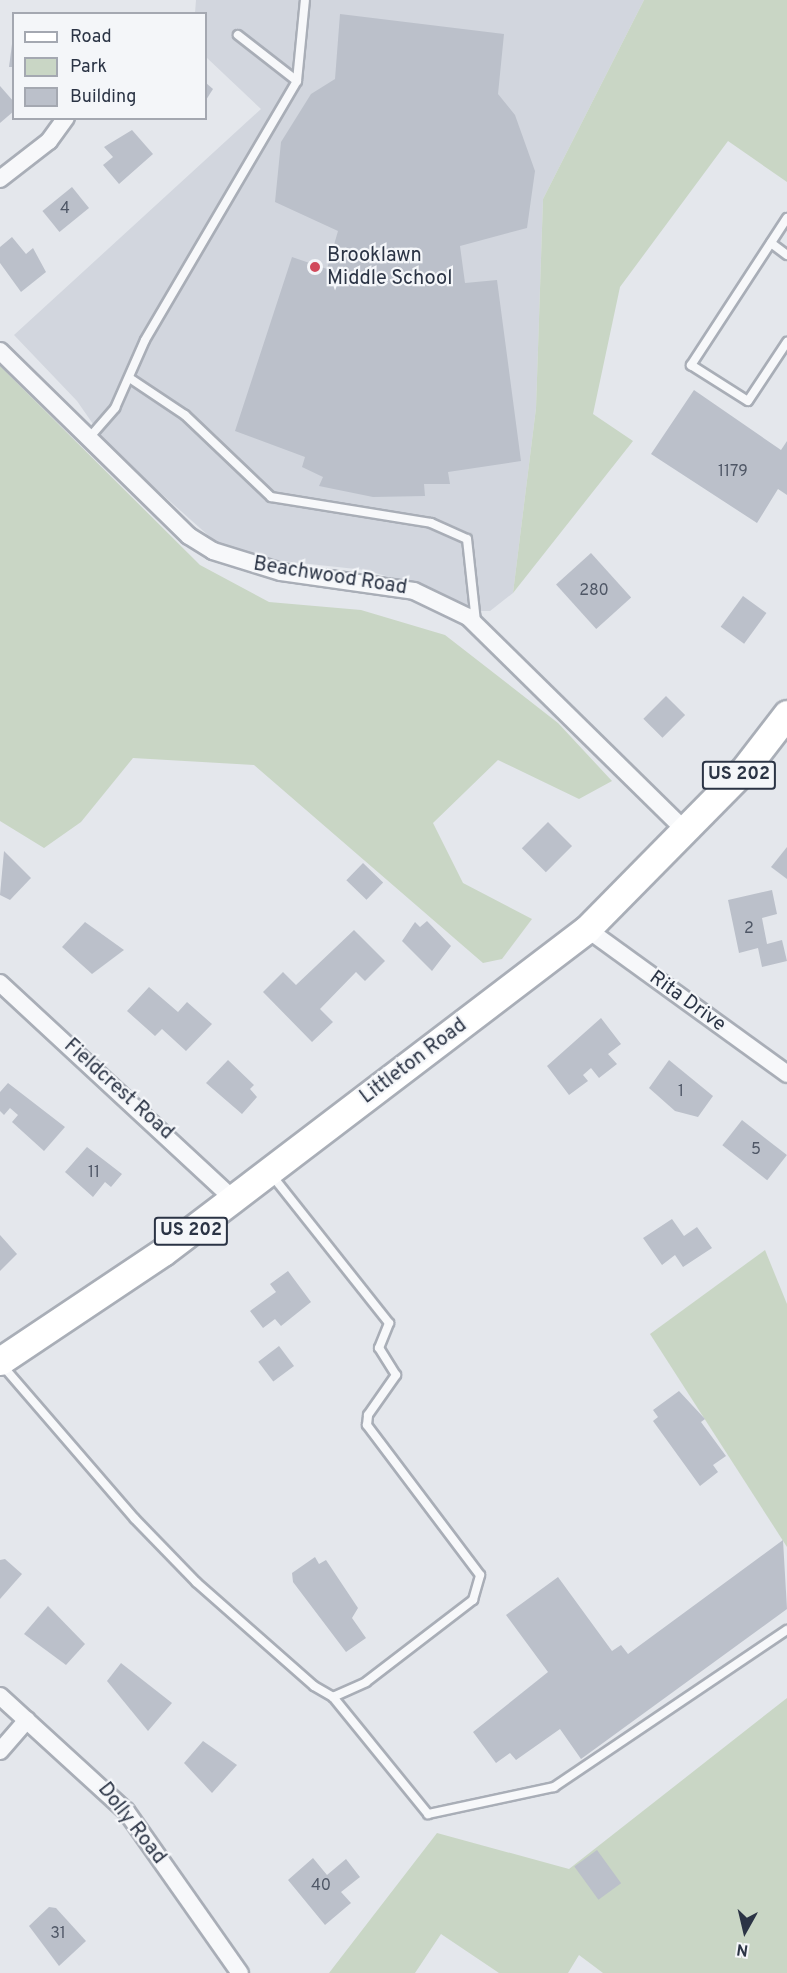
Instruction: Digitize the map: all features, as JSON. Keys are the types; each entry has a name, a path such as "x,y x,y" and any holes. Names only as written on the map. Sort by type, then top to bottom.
{"main road":[{"name":"Littleton Road","path":"0,1362 46,1334 269,1172 587,929 743,771 787,714"}],"street":[{"path":"0,179 49,141 65,120"},
{"name":"Beachwood Road","path":"0,351 189,536 213,551 281,572 414,591 476,623 684,830"},
{"name":"Rita Drive","path":"587,929 787,1074"},
{"name":"Fieldcrest Road","path":"0,983 233,1198"},
{"name":"Dolly Road","path":"0,1696 126,1811 240,1973"},
{"path":"0,1751 27,1720"}],"lane":[{"path":"89,438 131,379 145,340 297,81 305,0"},
{"path":"238,34 297,81"},
{"path":"787,218 691,365 748,401 787,342"},
{"path":"771,243 787,255"},
{"path":"131,379 185,416 271,497 431,523 467,539 476,623"},
{"path":"269,1172 390,1323 379,1348 396,1376 368,1415 367,1425 480,1575 473,1600 366,1682 333,1697"},
{"path":"0,1362 189,1574 333,1697 428,1814 554,1787 787,1630"}],"shaded area":[{"name":"Brooklawn Middle School","path":"196,0 644,0 543,199 536,408 513,593 490,611 475,611 421,586 365,570 253,558 219,545 109,447 77,401 14,335 261,109 207,58 207,12 195,12"}],"green space":[{"path":"644,0 787,0 787,182 728,141 620,287 593,414 633,441 513,593 536,408 543,199"},
{"path":"0,366 200,565 269,602 361,610 445,635 558,723 612,781 579,799 498,760 433,823 463,883 532,919 502,959 483,963 254,765 133,758 81,822 44,848 0,821"},
{"path":"765,1250 787,1304 787,1547 650,1334"},
{"path":"787,1698 787,1973 603,1973 579,1955 568,1973 499,1973 441,1934 415,1973 329,1973 437,1833 569,1869"}],"building":[{"name":"Brooklawn Middle School","path":"340,14 504,34 498,94 515,115 535,171 527,228 460,246 465,283 497,280 521,461 448,472 450,484 424,484 425,496 373,497 319,486 323,477 302,467 305,457 235,431 292,257 327,269 338,231 275,202 281,142 311,94 335,79"},
{"path":"12,44 12,67 9,67"},
{"path":"207,84 213,89 207,98"},
{"path":"0,86 12,100 12,113 0,123"},
{"path":"132,130 153,154 119,184 103,165 113,157 104,147"},
{"path":"72,187 89,208 59,232 42,211"},
{"path":"12,237 26,254 33,248 46,272 21,292 0,263 0,247"},
{"path":"694,390 781,450 787,441 787,495 778,489 757,523 651,454"},
{"path":"591,553 631,598 596,629 556,584"},
{"path":"743,596 766,613 744,644 721,627"},
{"path":"666,696 685,715 662,738 643,719"},
{"path":"548,822 572,846 546,872 522,848"},
{"path":"787,847 787,879 771,867"},
{"path":"4,851 31,878 10,900 0,895"},
{"path":"363,863 383,882 366,900 346,880"},
{"path":"772,890 777,914 762,918 767,944 782,940 787,961 762,967 758,948 739,953 728,900"},
{"path":"427,921 451,946 432,971 402,941 415,922 420,927"},
{"path":"85,922 124,950 92,974 62,947"},
{"path":"354,930 385,961 365,981 356,972 320,1009 333,1022 312,1042 263,992 283,972 296,985"},
{"path":"149,987 178,1012 187,1002 212,1024 186,1051 162,1029 155,1036 127,1011"},
{"path":"601,1018 621,1044 608,1054 617,1064 599,1078 591,1068 583,1075 588,1081 569,1095 547,1066"},
{"path":"228,1060 254,1085 250,1089 257,1097 242,1114 206,1083"},
{"path":"669,1060 713,1096 698,1117 675,1111 649,1088"},
{"path":"8,1083 65,1127 44,1151 12,1122 18,1115 10,1108 4,1115 0,1111 0,1092"},
{"path":"742,1120 787,1155 767,1180 722,1145"},
{"path":"87,1147 122,1174 111,1187 105,1182 93,1197 65,1172"},
{"path":"672,1219 684,1236 697,1227 712,1248 683,1267 675,1255 662,1265 643,1238"},
{"path":"0,1235 17,1254 0,1271"},
{"path":"288,1271 311,1302 281,1326 275,1319 263,1328 250,1311 276,1292 270,1284"},
{"path":"279,1346 294,1366 273,1382 258,1362"},
{"path":"679,1391 705,1419 701,1422 726,1456 713,1465 718,1472 700,1486 653,1421 658,1417 653,1410"},
{"path":"783,1540 787,1609 581,1759 560,1729 516,1760 510,1753 496,1763 473,1732 548,1672 506,1615 558,1577 612,1651 621,1645 628,1654"},
{"path":"315,1557 319,1564 326,1560 358,1608 352,1618 366,1638 346,1652 293,1582 292,1573"},
{"path":"5,1559 22,1574 0,1599 0,1560"},
{"path":"48,1606 85,1644 66,1665 24,1634"},
{"path":"121,1663 172,1703 148,1731 107,1681"},
{"path":"203,1741 237,1765 212,1793 184,1763"},
{"path":"597,1850 621,1883 598,1900 574,1866"},
{"path":"313,1858 327,1875 346,1859 360,1877 341,1892 351,1903 325,1925 288,1880"},
{"path":"49,1907 56,1908 86,1941 59,1966 29,1926"}],"place":[{"name":"Brooklawn Middle School","path":"315,267"}]}
